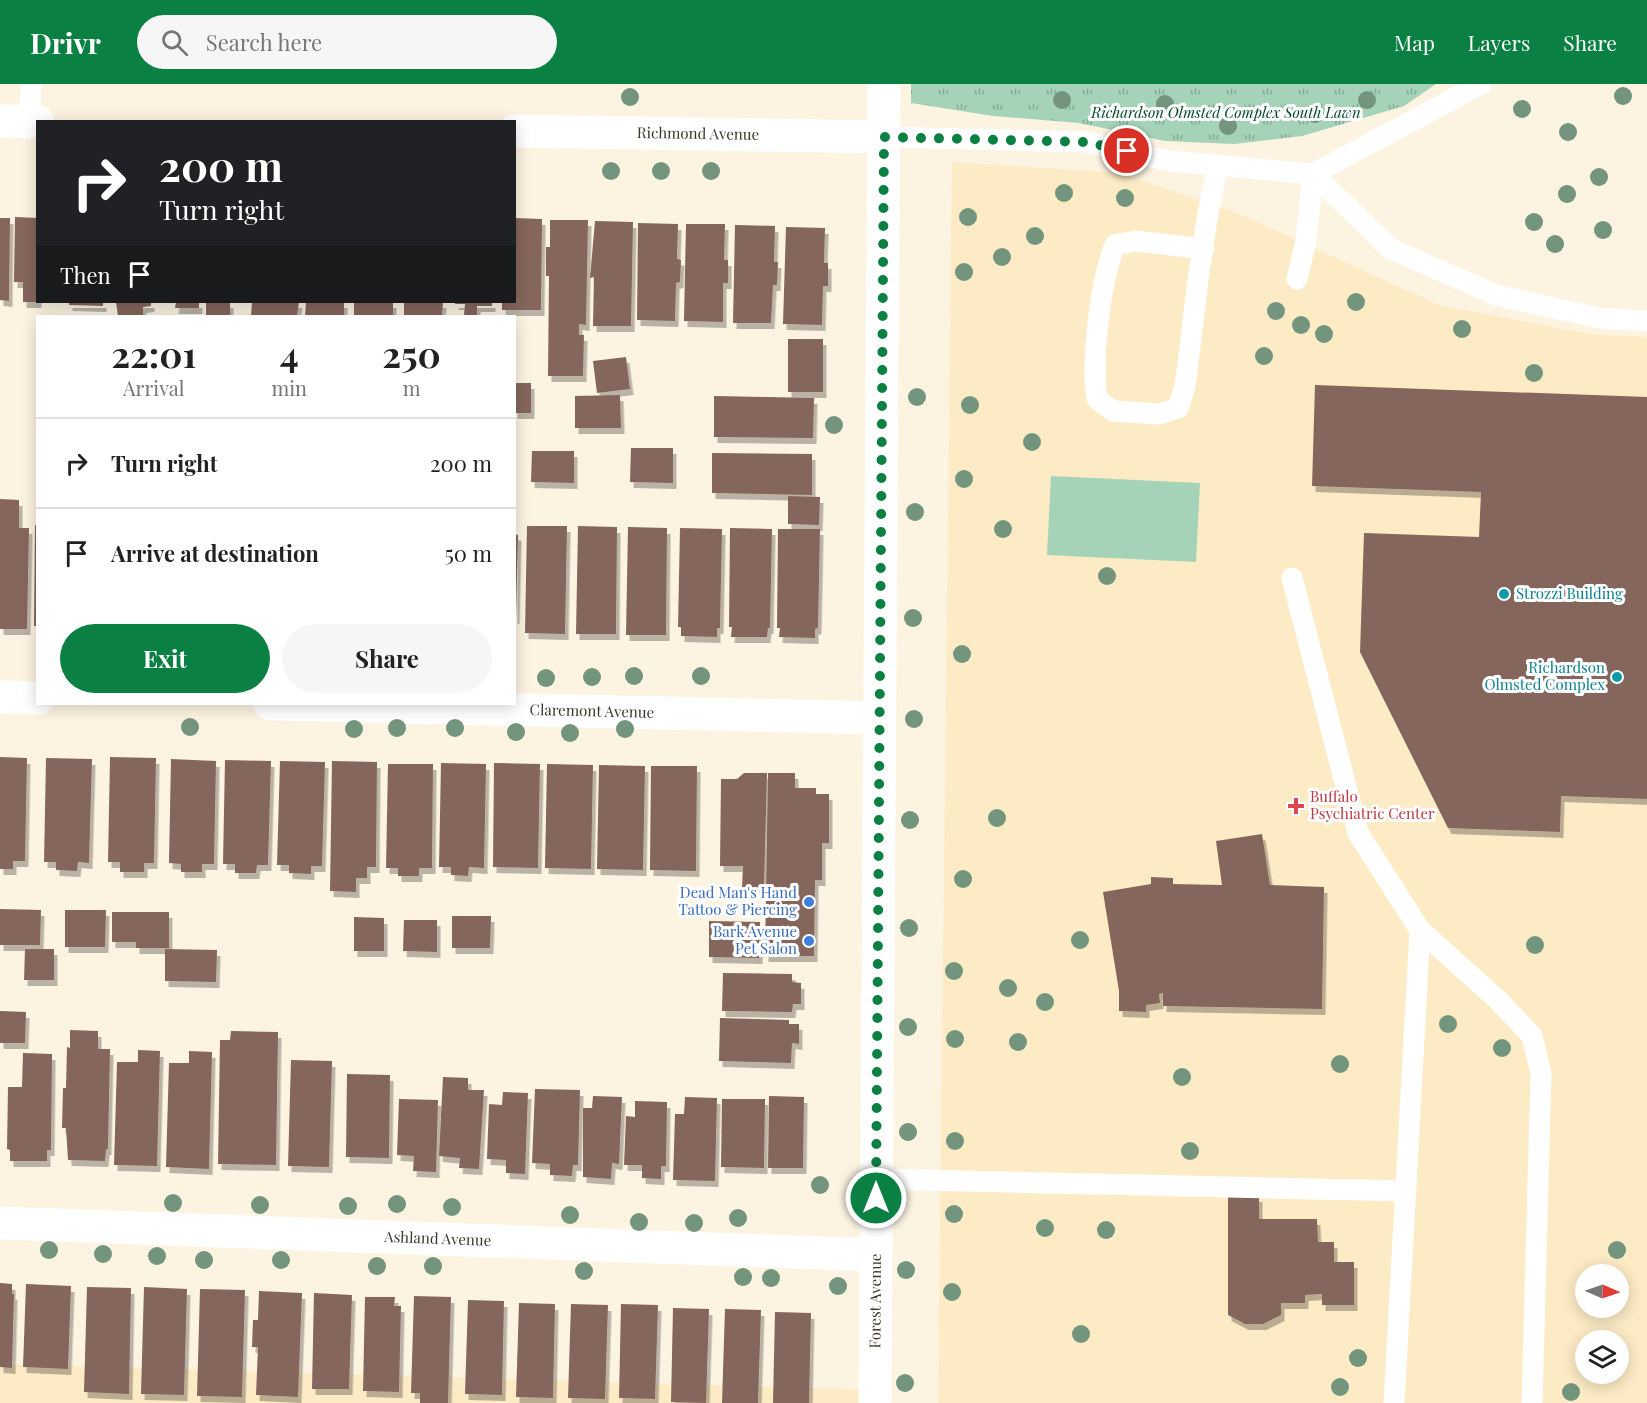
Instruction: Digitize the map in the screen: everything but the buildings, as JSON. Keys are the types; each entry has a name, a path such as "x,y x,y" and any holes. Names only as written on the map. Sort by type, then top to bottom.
{"street":[{"name":"Forest Avenue","path":"875,1403 884,84"},
{"name":"Richmond Avenue","path":"516,131 884,137"},
{"path":"0,697 36,698"},
{"name":"Claremont Avenue","path":"314,705 879,718"},
{"name":"Ashland Avenue","path":"0,1223 876,1255"}],"lane":[{"path":"22,122 31,84"},
{"path":"884,137 1086,142 1169,161 1313,174 1481,84"},
{"path":"1204,249 1136,241 1116,245 1107,266 1094,377 1097,399 1113,411 1159,414 1178,408 1185,386 1204,249 1210,198 1218,167"},
{"path":"1298,279 1306,241 1313,174"},
{"path":"1313,174 1391,249 1496,295 1599,318 1647,321"},
{"path":"1292,578 1358,833 1420,930 1498,1000 1532,1036 1541,1073 1532,1403"},
{"path":"1394,1403 1420,930"},
{"path":"877,1179 1406,1191"}],"shaded area":[{"name":"Buffalo Psychiatric Center","path":"952,162 1120,173 1240,214 1441,306 1597,335 1647,337 1647,1403 938,1403"},
{"path":"0,1364 876,1390 875,1403 0,1403"}],"green space":[{"name":"Richardson Olmsted Complex South Lawn","path":"911,84 1436,84 1404,106 1302,136 1234,144 1165,141 1079,123 993,116 911,103"},
{"path":"1051,476 1200,483 1196,562 1047,555"}],"place":[{"name":"Strozzi Building","path":"1504,594"},
{"name":"Richardson Olmsted Complex","path":"1617,677"},
{"name":"Buffalo Psychiatric Center","path":"1296,806"},
{"name":"Dead Man's Hand Tattoo & Piercing","path":"809,902"},
{"name":"Bark Avenue Pet Salon","path":"809,941"}],"route":[{"path":"876,1198 884,137 1038,139 1086,142 1127,151"}]}
